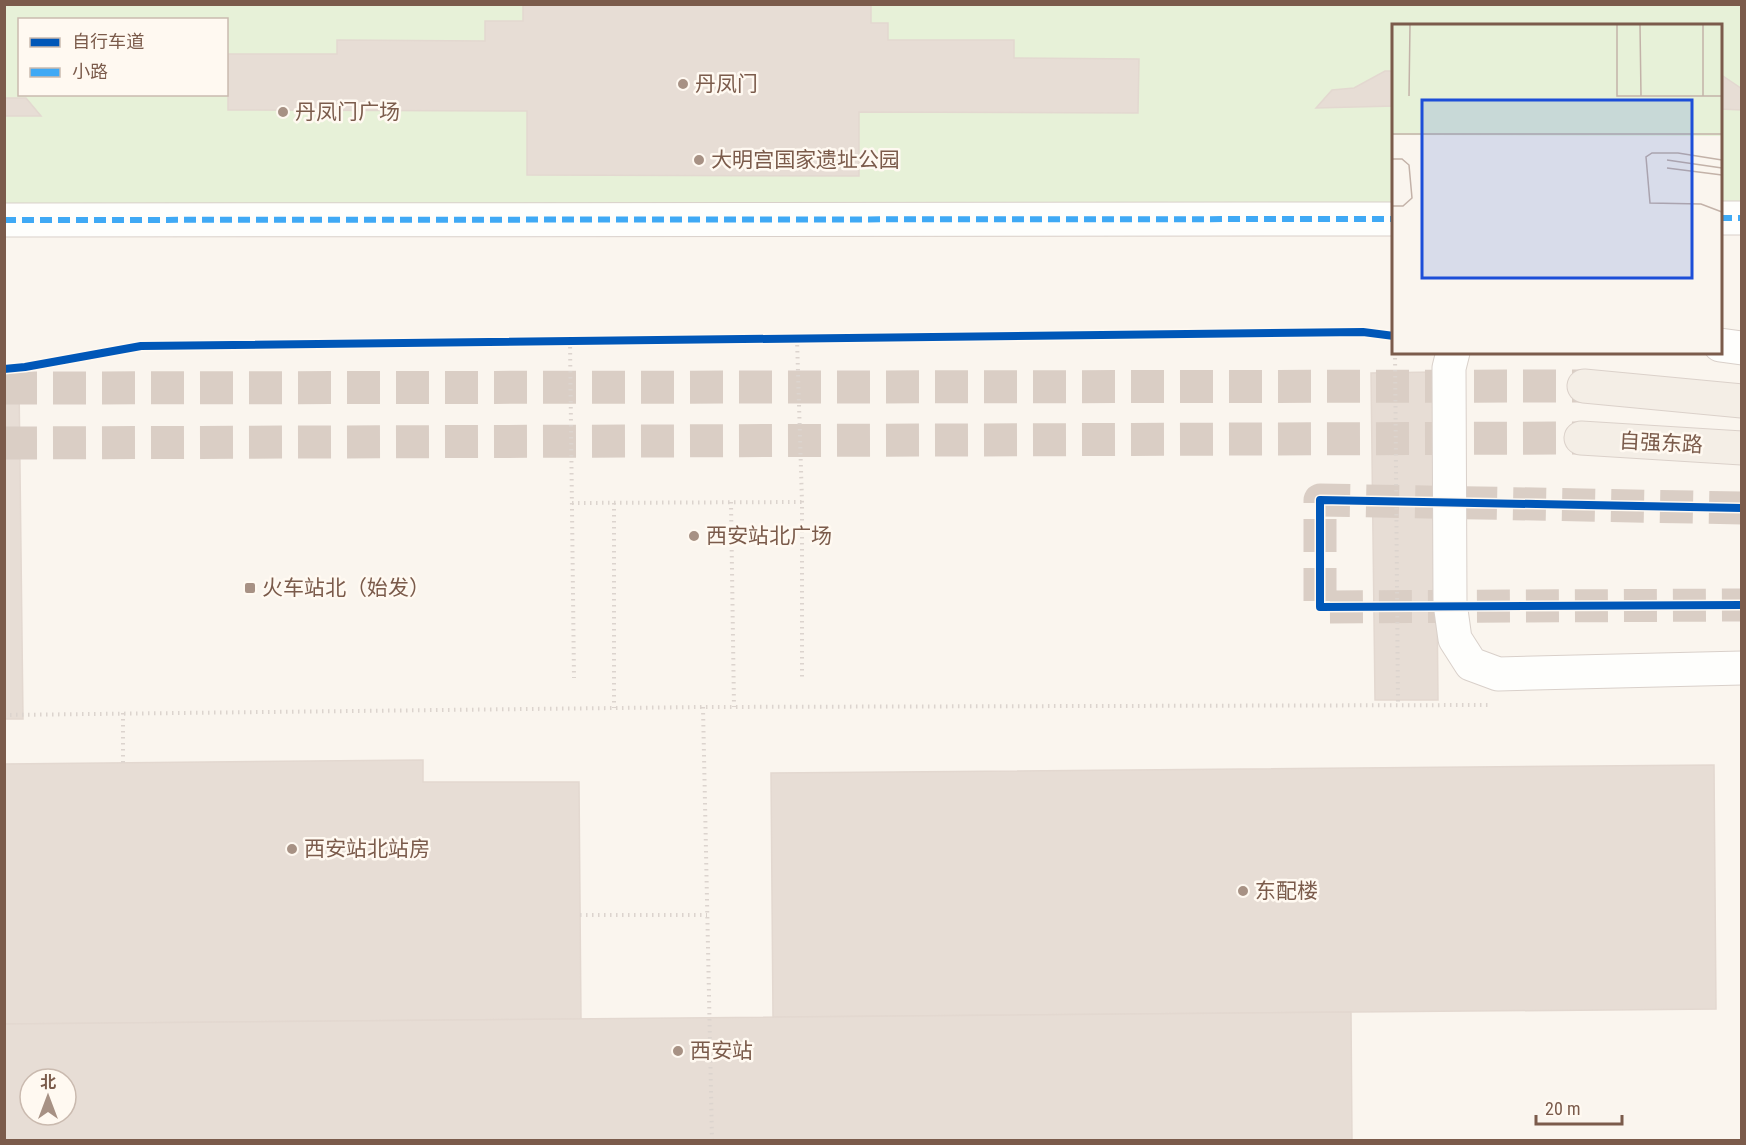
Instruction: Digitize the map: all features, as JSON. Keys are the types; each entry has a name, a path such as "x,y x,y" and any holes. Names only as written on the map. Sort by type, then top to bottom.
{"main road":[{"path":"1584,386 1742,401"},
{"name":"自强东路","path":"1581,438 1742,448"}],"street":[{"path":"1722,218 1742,218"},
{"path":"4,220 1392,219"},
{"path":"1722,345 1742,348"},
{"path":"1452,354 1449,368 1450,603 1455,639 1471,664 1498,674 1742,668"}],"path":[{"path":"785,339 809,339"},
{"path":"797,339 802,502 802,678"},
{"path":"558,341 582,341"},
{"path":"570,341 574,678"},
{"path":"1395,354 1398,705"},
{"path":"731,502 734,707"},
{"path":"572,503 802,502"},
{"path":"614,503 615,708"},
{"path":"4,715 703,707 1495,705 1498,674"},
{"path":"703,707 712,1140"},
{"path":"123,712 123,763"},
{"path":"580,915 707,915"}],"green space":[{"name":"大明宫国家遗址公园","path":"5,5 1741,5 1741,228 1722,228 1722,24 1392,24 1392,227 5,225"}],"building":[{"name":"丹凤门","path":"523,4 871,4 871,23 888,23 888,40 1014,40 1014,58 1139,59 1138,113 859,112 859,176 527,175 527,111 228,110 228,54 337,54 337,40 485,41 485,21 523,21"},
{"path":"1385,71 1392,71 1392,106 1316,108 1332,90 1354,88"},
{"path":"1722,75 1742,89 1742,110 1722,109"},
{"path":"4,98 26,98 41,116 4,116"},
{"path":"1435,372 1438,700 1375,700 1371,373"},
{"path":"4,383 19,383 23,719 4,719"},
{"name":"西安站北站房","path":"423,760 423,782 579,782 581,1019 4,1024 4,764"},
{"name":"东配楼","path":"1714,765 1716,1009 773,1017 771,773"},
{"name":"西安站","path":"1351,1012 1352,1140 4,1140 4,1024"}],"tunnel":[{"path":"4,388 1584,386"},
{"path":"4,443 1581,438"},
{"path":"1742,508 1320,500 1320,607 1742,605"}],"marked path":[{"path":"1722,218 1742,218"},
{"path":"4,220 1392,219"}],"cycle path":[{"path":"4,369 141,346 1363,332 1392,336"},
{"path":"1742,508 1320,500 1320,607 1742,605"}],"place":[{"name":"丹凤门","path":"683,84"},
{"name":"丹凤门广场","path":"283,112"},
{"name":"大明宫国家遗址公园","path":"699,160"},
{"name":"西安站北广场","path":"694,536"},
{"name":"火车站北（始发）","path":"250,588"},
{"name":"西安站北站房","path":"292,849"},
{"name":"东配楼","path":"1243,891"},
{"name":"西安站","path":"678,1051"}]}
